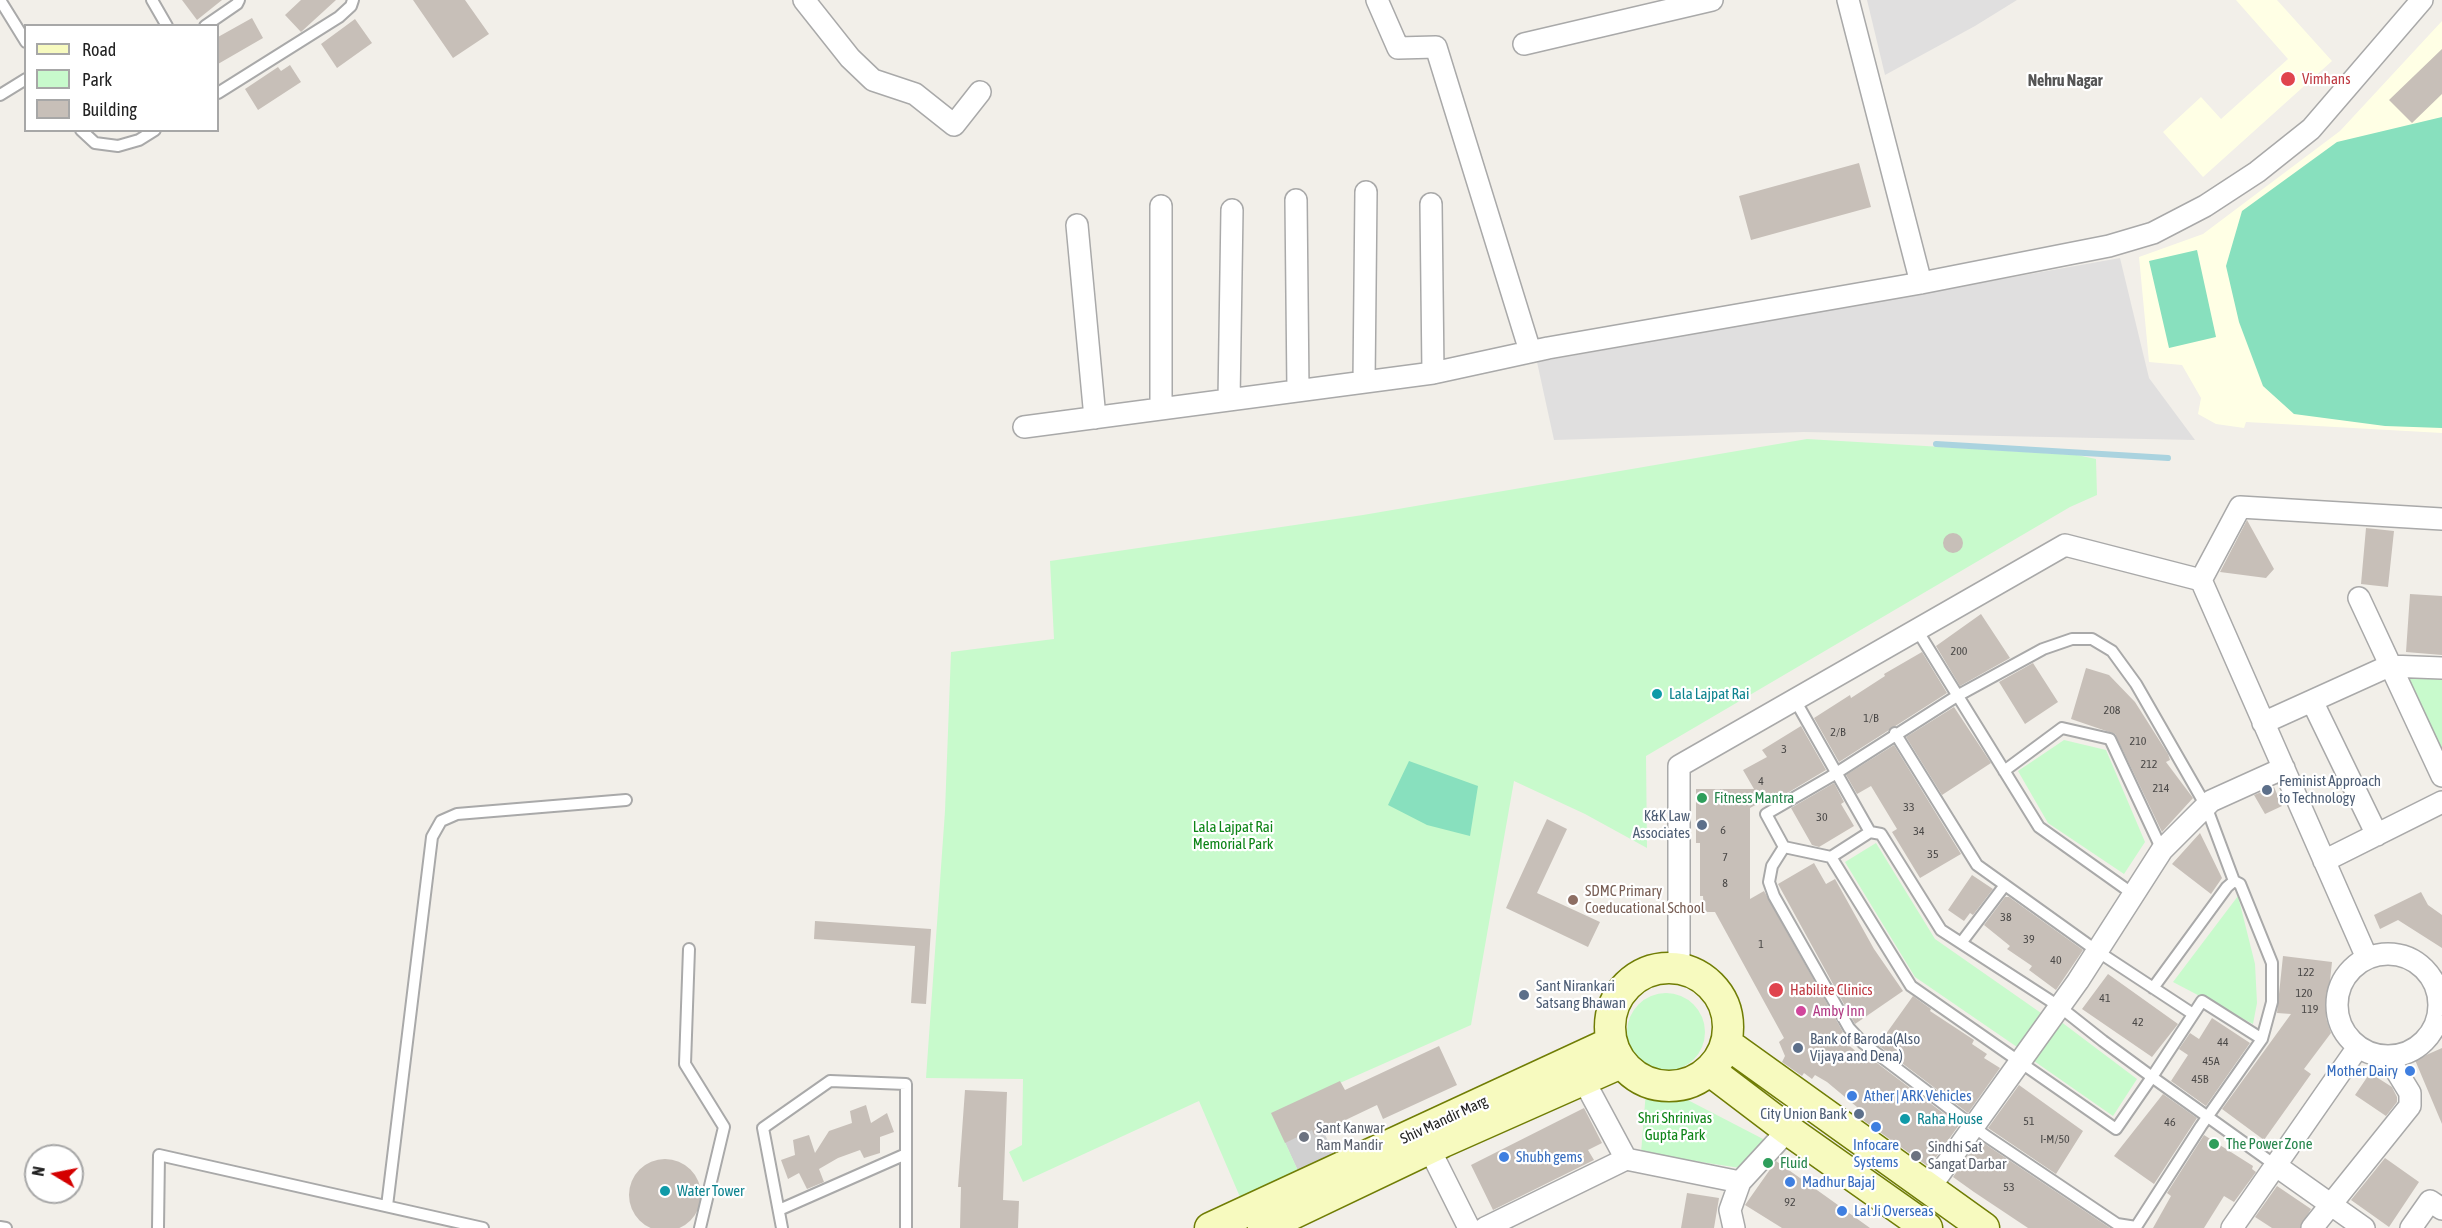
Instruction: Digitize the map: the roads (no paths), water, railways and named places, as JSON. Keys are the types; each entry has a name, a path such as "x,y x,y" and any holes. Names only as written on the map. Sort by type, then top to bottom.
{"street":[{"path":"804,0 850,58 873,80 915,94 954,125 980,92"},
{"path":"1377,0 1398,48 1436,47 1530,351"},
{"path":"1524,44 1712,0"},
{"path":"1848,0 1921,283"},
{"path":"1024,427 1433,373 1530,351 1921,283 2109,246 2153,233 2205,206 2257,172 2311,129 2422,0"},
{"path":"1364,382 1366,192"},
{"path":"1296,200 1298,391"},
{"path":"1431,204 1433,373"},
{"path":"1161,206 1161,409"},
{"path":"1229,400 1232,210"},
{"path":"1077,225 1095,418"},
{"path":"2200,580 2240,507 2379,522 2442,519"},
{"path":"1679,968 1679,766 2065,545 2200,580"},
{"path":"2200,580 2367,958"},
{"path":"2359,598 2442,776"},
{"path":"2263,723 2389,666 2442,668"},
{"path":"2312,701 2377,835"},
{"path":"1928,1190 2060,1007 2162,850 2211,801 2284,768"},
{"path":"2324,861 2442,802"},
{"path":"2384,953 2402,955 2418,962 2440,987 2441,1012 2435,1028 2425,1042 2411,1052 2388,1057 2377,1056 2358,1047 2346,1034 2338,1017 2337,1000 2342,982 2352,968 2367,958 2384,953"},
{"path":"1679,968 1705,979 1720,997 1728,1019 1726,1042 1709,1070 1682,1085 1662,1086 1642,1080 1616,1052 1611,1012 1625,986 1651,970 1679,968"},
{"path":"1726,1042 1928,1190 1984,1228"},
{"path":"2232,1228 2358,1047"},
{"name":"Shiv Mandir Marg","path":"1263,1228 1583,1079 1616,1052"},
{"name":"Shiv Mandir Marg","path":"1210,1228 1616,1052"},
{"path":"2312,1228 2330,1202 2410,1106 2410,1093 2388,1057"},
{"path":"1709,1070 1788,1130 1927,1228"},
{"path":"1583,1079 1626,1159"},
{"path":"1734,1228 1730,1210 1740,1182 1788,1130"},
{"path":"1430,1150 1469,1228"},
{"path":"1485,1228 1626,1159 1740,1182"},
{"path":"2275,1165 2364,1228"},
{"path":"2411,1228 2430,1201 2442,1209"}],"lane":[{"path":"0,0 24,39"},
{"path":"152,0 166,24"},
{"path":"208,24 237,4 239,0"},
{"path":"219,92 339,17 351,6 353,0"},
{"path":"0,95 24,80"},
{"path":"83,132 95,143 118,146 139,140 152,132"},
{"path":"1917,630 1944,662 1957,696 2039,827 2133,894"},
{"path":"1784,847 1772,866 1769,882 1849,1028 1878,1055 1974,1127 2117,1224 2136,1227 2207,1117 2262,1039 2272,1002 2272,963 2246,895 2240,884 2234,881 2206,806 2123,662 2112,651 2092,639 2072,639 2043,649 1957,696 1766,814 1784,847 1831,857 1870,832 1881,834 1941,930 2060,1007 2152,1077 2207,1117 2275,1165"},
{"path":"1795,700 1870,832"},
{"path":"2004,771 2062,728 2110,739 2162,850"},
{"path":"1895,733 1977,865 2097,951 2193,1014"},
{"path":"387,1206 432,837 441,821 458,814 626,800"},
{"path":"1831,857 1911,986 2116,1129 2202,1001 2262,1039"},
{"path":"2153,988 2234,881"},
{"path":"1961,943 2005,885"},
{"path":"689,949 685,1064 724,1127 700,1228"},
{"path":"782,1228 763,1128 830,1082 906,1084 906,1228"},
{"path":"778,1210 906,1154"},
{"path":"158,1228 159,1155 483,1228"},
{"path":"0,1227 6,1228"}],"waterway":[{"path":"1936,444 2168,458"}],"place":[{"name":"Vimhans","path":"2288,79"},
{"name":"Lala Lajpat Rai","path":"1657,694"},
{"name":"Feminist Approach to Technology","path":"2267,790"},
{"name":"Fitness Mantra","path":"1702,798"},
{"name":"K&K Law Associates","path":"1702,825"},
{"name":"SDMC Primary Coeducational School","path":"1573,900"},
{"name":"Habilite Clinics","path":"1776,990"},
{"name":"Sant Nirankari Satsang Bhawan","path":"1524,995"},
{"name":"Amby Inn","path":"1801,1011"},
{"name":"Bank of Baroda(Also Vijaya and Dena)","path":"1798,1048"},
{"name":"Mother Dairy","path":"2410,1071"},
{"name":"Ather | ARK Vehicles","path":"1852,1096"},
{"name":"City Union Bank","path":"1859,1114"},
{"name":"Raha House","path":"1905,1119"},
{"name":"Infocare Systems","path":"1876,1127"},
{"name":"Sant Kanwar Ram Mandir","path":"1304,1137"},
{"name":"The Power Zone","path":"2214,1144"},
{"name":"Sindhi Sat Sangat Darbar","path":"1916,1156"},
{"name":"Shubh gems","path":"1504,1157"},
{"name":"Fluid","path":"1768,1163"},
{"name":"Madhur Bajaj","path":"1790,1182"},
{"name":"Water Tower","path":"665,1191"},
{"name":"Lal Ji Overseas","path":"1842,1211"}],"district":[{"name":"Nehru Nagar","path":"2065,81"}],"park label":[{"name":"Lala Lajpat Rai Memorial Park","path":"1233,836"},
{"name":"Shri Shrinivas Gupta Park","path":"1675,1126"}]}
